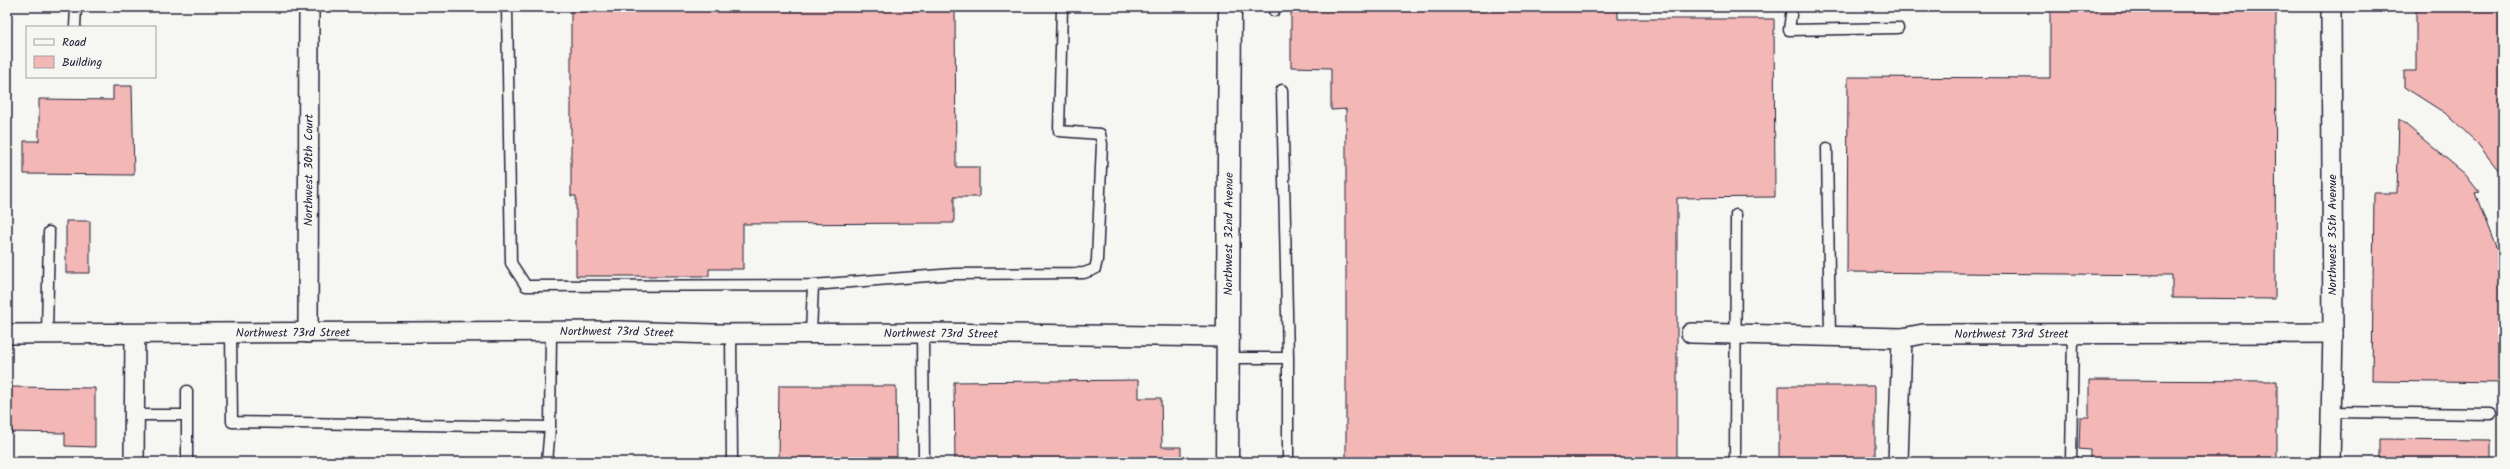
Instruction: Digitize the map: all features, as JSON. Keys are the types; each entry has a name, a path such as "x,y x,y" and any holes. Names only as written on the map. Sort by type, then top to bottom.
{"main road":[{"name":"Northwest 32nd Avenue","path":"1226,462 1230,7"}],"street":[{"name":"Northwest 30th Court","path":"308,333 309,7"},
{"name":"Northwest 35th Avenue","path":"2330,7 2333,332 2330,462"},
{"name":"Northwest 73rd Street","path":"7,334 551,331 732,334 923,333 1226,347"},
{"name":"Northwest 73rd Street","path":"1691,334 1902,338 1923,334 2333,332"},
{"path":"134,462 135,334"},
{"path":"1898,462 1902,338"}],"lane":[{"path":"75,26 76,7"},
{"path":"507,7 511,263 526,286 814,285 954,274 1084,273 1095,270 1097,260 1102,144 1100,134 1059,131 1062,7"},
{"path":"1792,7 1789,30 1898,28"},
{"path":"1282,90 1288,358 1288,462"},
{"path":"1827,148 1830,336"},
{"path":"1735,462 1736,215"},
{"path":"47,334 49,232"},
{"path":"812,334 814,285"},
{"path":"547,462 550,427 551,331"},
{"path":"231,333 232,422 550,427"},
{"path":"923,333 924,462"},
{"path":"732,334 732,462"},
{"path":"2071,462 2073,334"},
{"path":"1226,347 1288,358"},
{"path":"187,462 188,391"},
{"path":"2331,412 2491,414"},
{"path":"134,415 187,416"}],"building":[{"path":"571,7 955,7 956,167 979,167 979,197 954,197 954,223 743,224 743,269 709,269 709,276 576,276 576,196 571,196"},
{"path":"1291,7 1618,7 1618,19 1774,19 1775,197 1677,198 1677,462 1346,462 1346,109 1331,110 1331,68 1291,67"},
{"path":"2416,7 2503,7 2503,176 2477,143 2448,115 2404,87 2404,71 2416,71"},
{"path":"2050,9 2276,9 2275,299 2172,298 2172,275 1847,272 1848,77 2050,78"},
{"path":"113,86 132,86 134,175 24,174 24,141 39,141 39,99 113,100"},
{"path":"2399,119 2465,174 2479,192 2475,193 2501,261 2503,383 2372,381 2374,193 2397,193"},
{"path":"66,221 90,221 90,273 66,273"},
{"path":"1139,380 1139,398 1161,398 1162,447 1181,447 1181,462 955,462 954,382"},
{"path":"2089,380 2277,381 2277,462 2090,462 2090,450 2079,449 2080,417 2089,417"},
{"path":"779,386 896,386 897,462 778,462"},
{"path":"1779,386 1875,386 1875,462 1779,462"},
{"path":"7,387 95,388 95,447 65,446 65,433 7,432"},
{"path":"2379,439 2491,440 2491,462 2379,462"}]}
